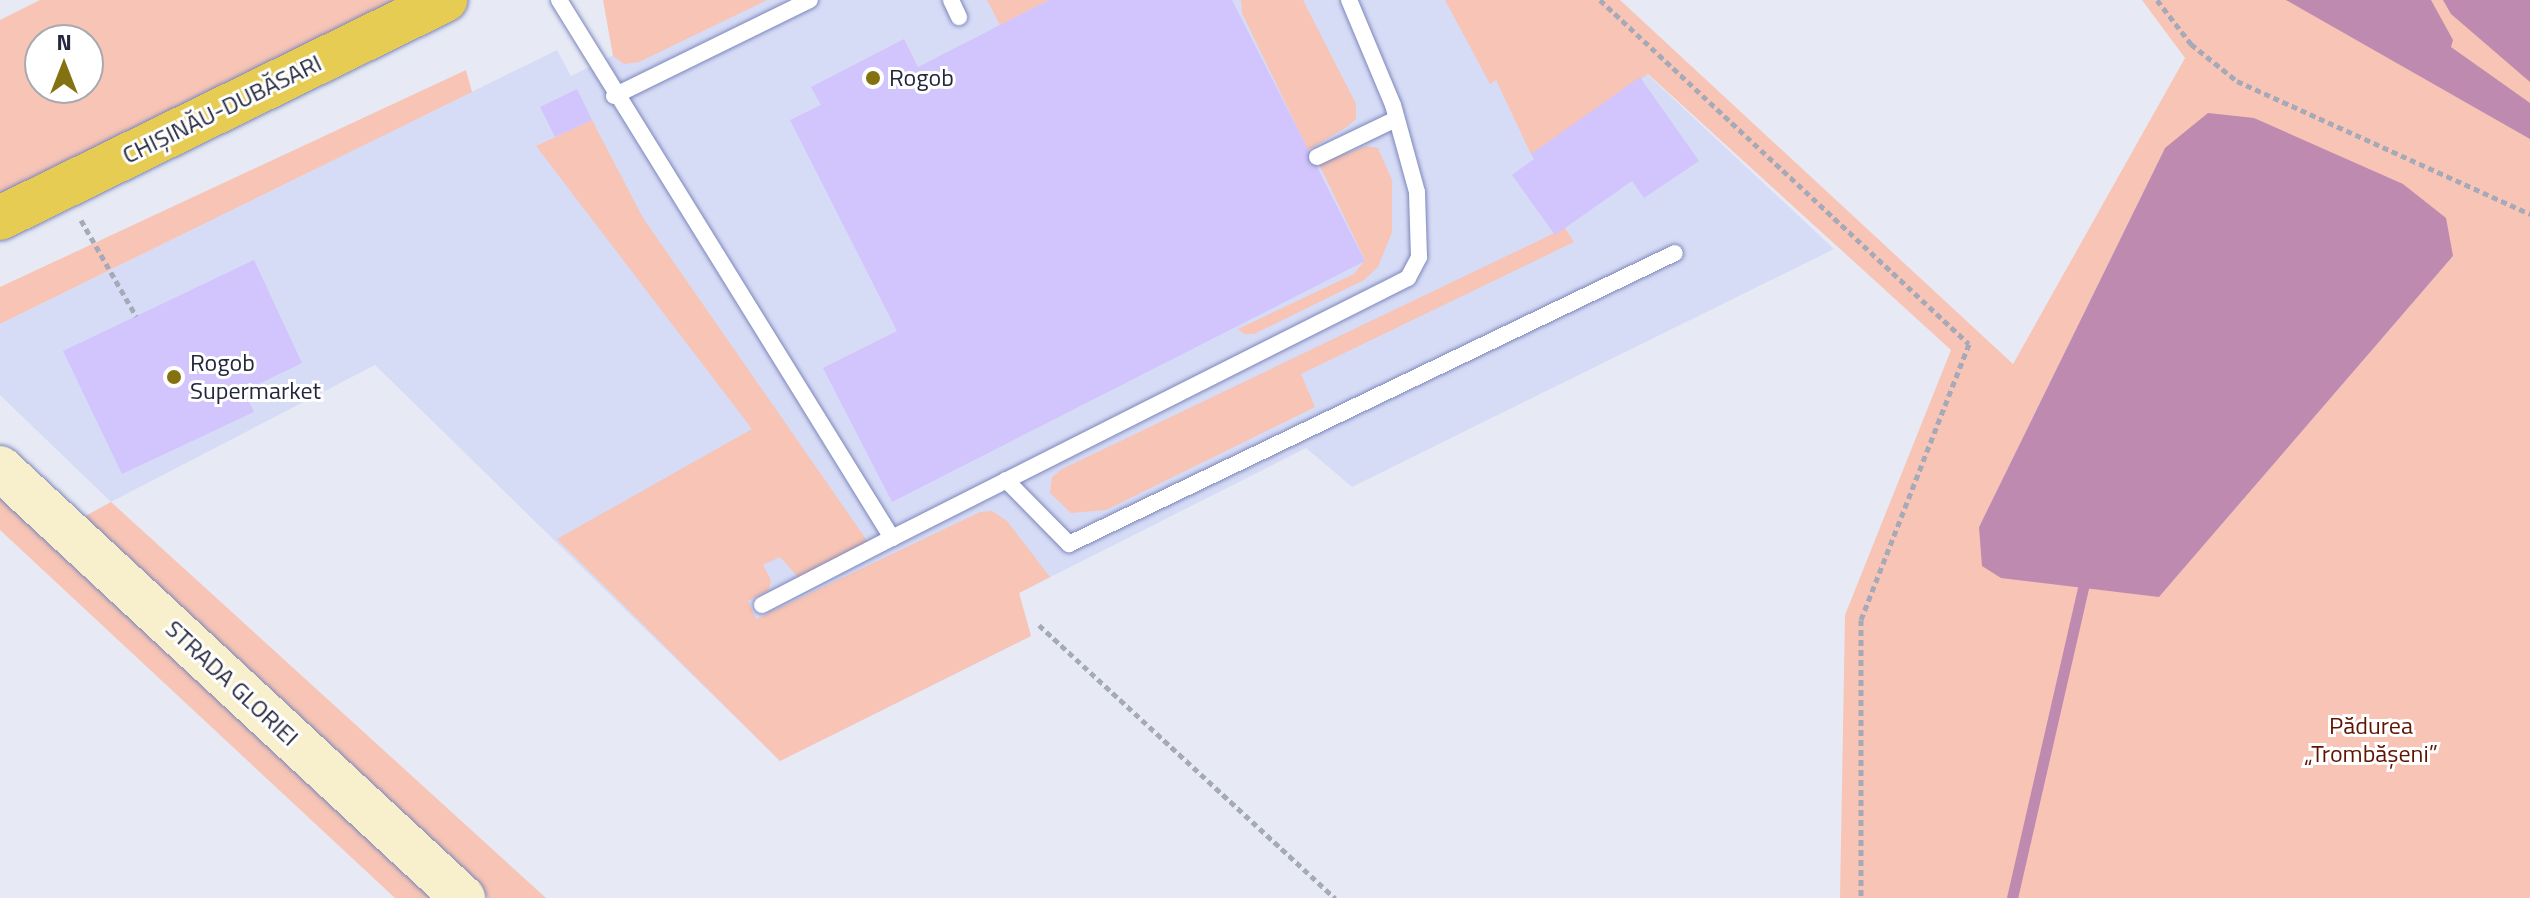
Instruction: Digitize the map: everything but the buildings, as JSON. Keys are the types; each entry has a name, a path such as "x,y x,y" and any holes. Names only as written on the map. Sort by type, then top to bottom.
{"highway":[{"name":"CHIȘINĂU-DUBĂSARI","path":"0,218 445,0"}],"street":[{"name":"STRADA GLORIEI","path":"0,468 463,898"}],"lane":[{"path":"559,0 614,96 892,538"},
{"path":"614,96 810,0"},
{"path":"951,0 959,17"},
{"path":"762,605 1408,278 1419,257 1417,192 1396,119 1349,0"},
{"path":"1317,157 1396,119"},
{"path":"1006,480 1069,544 1675,253"}],"path":[{"path":"1600,0 1969,344 1861,620 1861,898"},
{"path":"2157,0 2191,44 2237,81 2530,214"},
{"path":"63,187 136,316"},
{"path":"1039,625 1335,898"}],"shaded area":[{"path":"726,0 1568,0 1834,249 1352,487 1306,448 1019,593 1031,636 780,761 375,365 111,502 0,395 0,324 557,50 571,76"},
{"path":"2286,0 2431,0 2453,40 2451,47 2530,103 2530,139"},
{"path":"2443,0 2530,0 2530,82 2451,14"},
{"path":"2208,113 2254,118 2403,184 2446,218 2453,256 2159,597 2001,578 1982,566 1979,527 2165,148"}],"green space":[{"path":"40,0 402,0 0,196 0,20"},
{"path":"603,0 767,0 639,62 624,64 613,56"},
{"path":"987,0 1049,0 1000,25"},
{"path":"1241,0 1303,0 1356,104 1356,119 1308,150 1242,13"},
{"name":"Pădurea „Trombășeni”","path":"1445,0 1620,0 2013,364 2185,58 2142,0 2530,0 2530,898 1840,898 1845,615 1951,350 1648,74 1531,154 1496,80 1490,84","holes":["2165,148 2453,256 2159,597 1979,527"]},
{"path":"466,70 472,92 0,324 0,287"},
{"path":"592,120 643,218 868,542 798,577 780,557 763,565 771,580 769,590 748,601 756,619 980,512 992,511 1007,521 1050,577 1019,593 1031,636 780,761 557,539 752,429 536,146"},
{"path":"1366,146 1378,148 1392,180 1392,232 1378,267 1364,280 1254,334 1244,334 1238,329 1354,274 1365,260 1319,164"},
{"path":"1565,228 1574,242 1301,374 1315,407 1106,510 1071,513 1050,493 1052,477 1062,469"},
{"path":"0,498 432,898 395,898 0,530"},
{"path":"111,502 546,898 489,898 80,519"}],"waterway":[{"path":"2012,898 2086,575"}],"place":[{"name":"Rogob","path":"873,78"},
{"name":"Rogob Supermarket","path":"174,377"}]}
